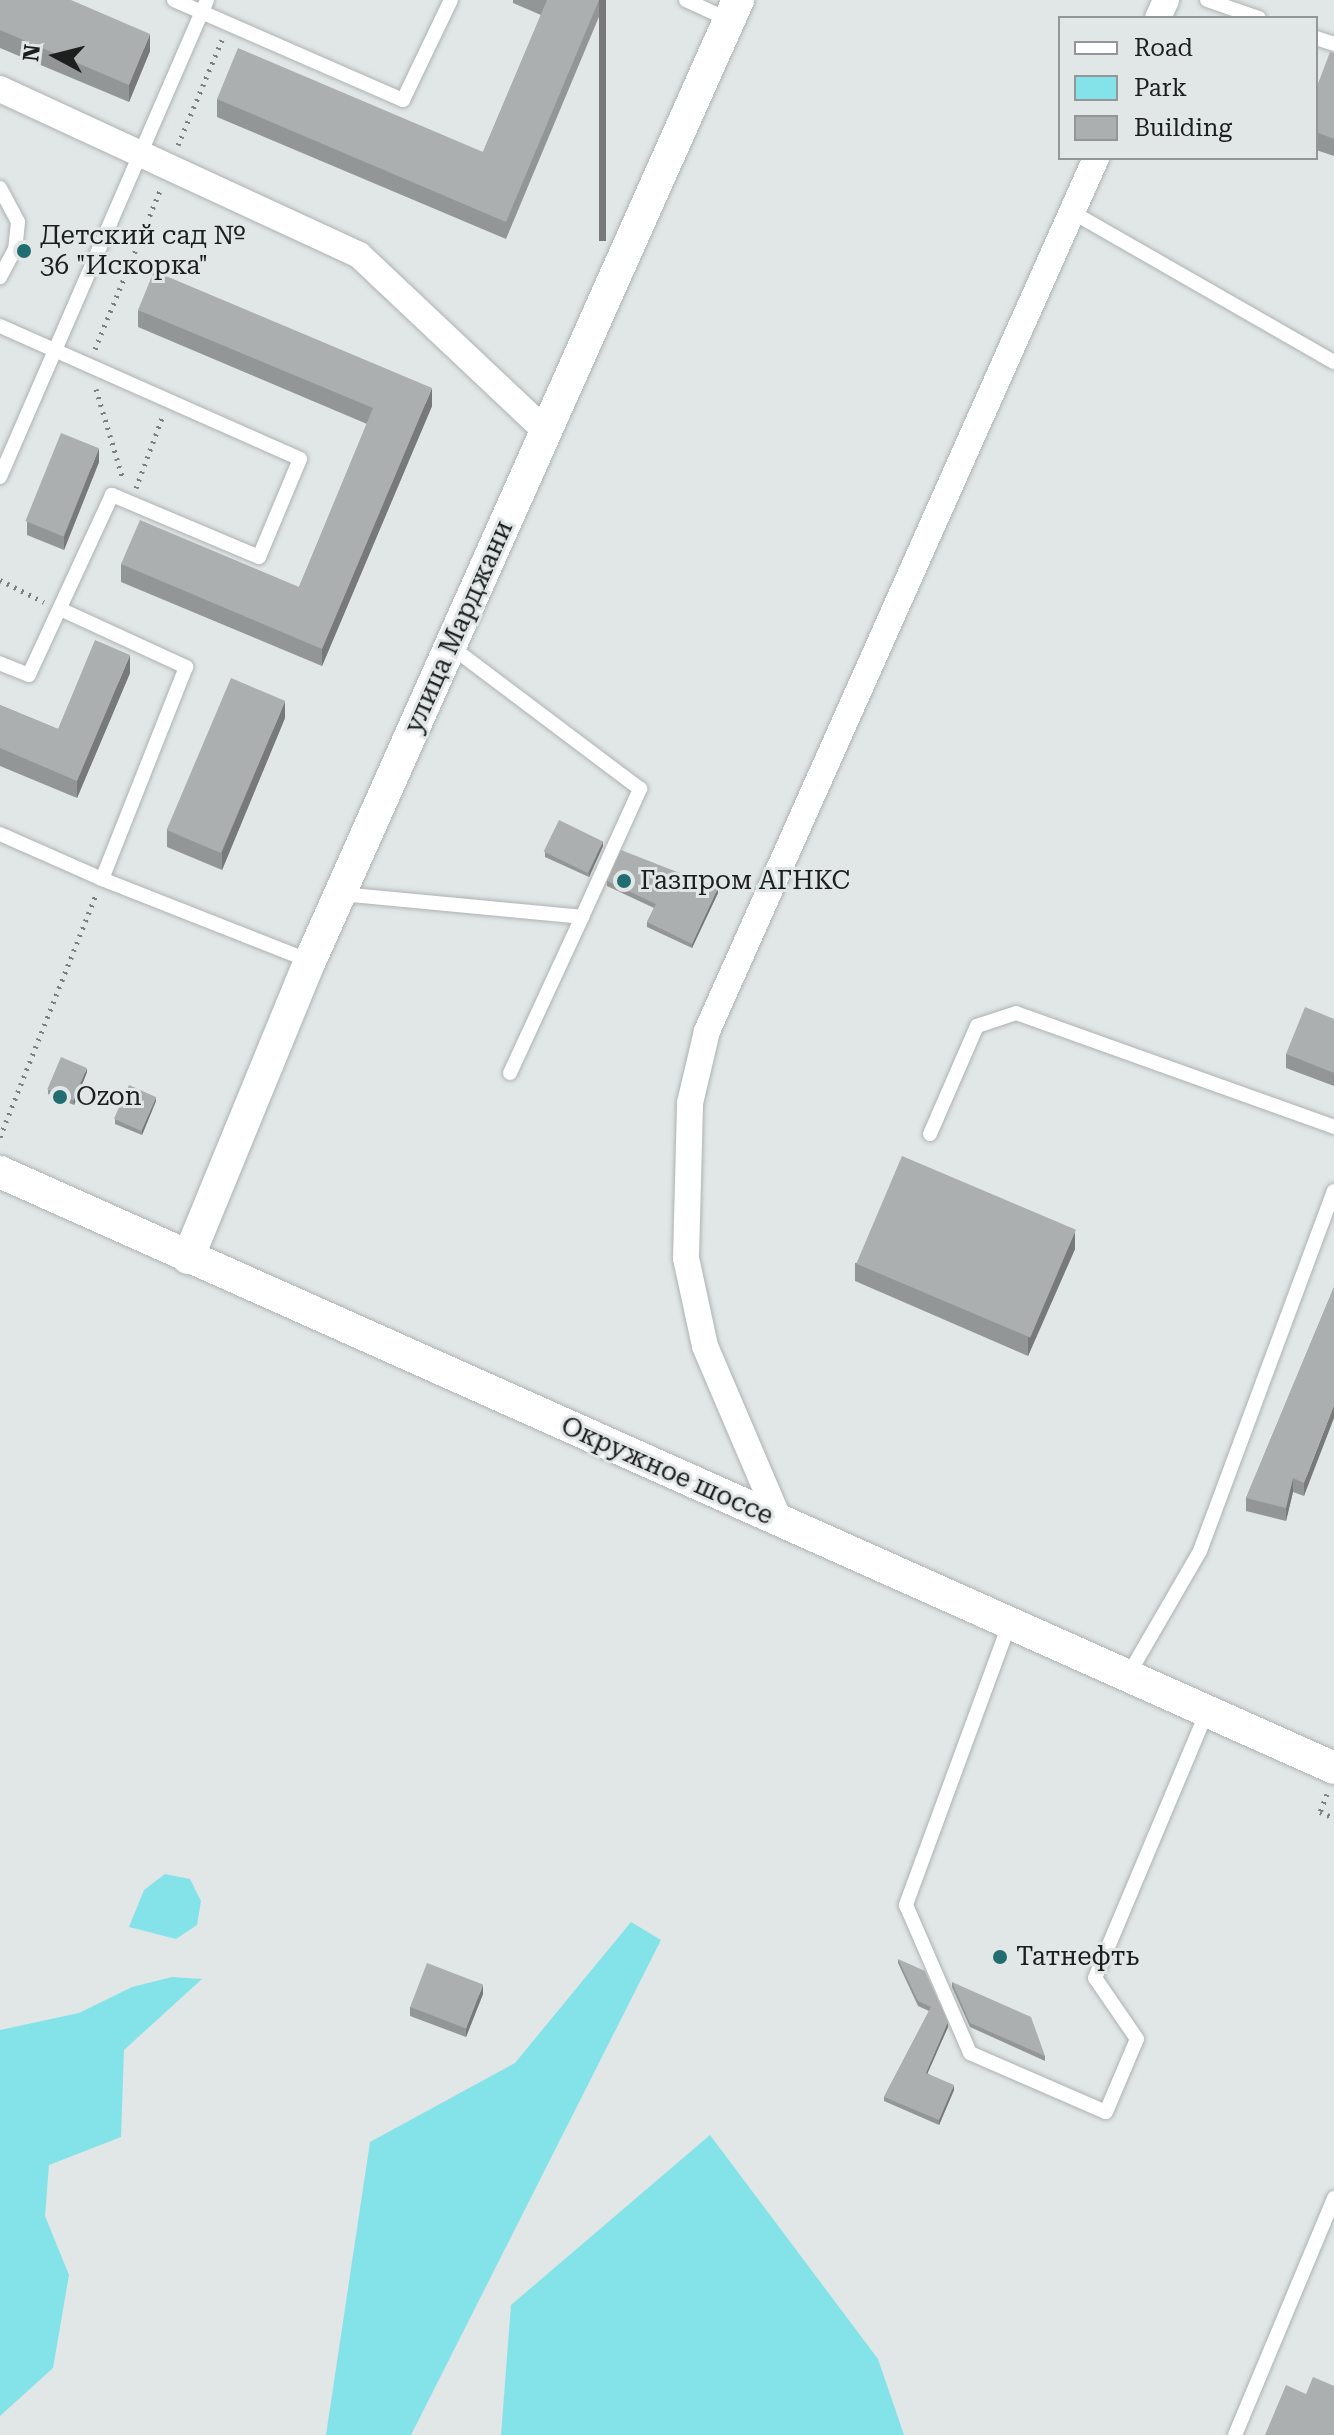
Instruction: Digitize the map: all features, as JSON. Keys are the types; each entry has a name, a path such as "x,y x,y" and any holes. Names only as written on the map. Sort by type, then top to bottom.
{"street":[{"name":"улица Марджани","path":"188,1258 310,961 734,10"},
{"path":"0,89 140,151 359,255 546,431"},
{"path":"780,1522 699,1316 683,1181 690,1103 707,1031 1095,160"},
{"name":"Окружное шоссе","path":"0,1172 1010,1622 1207,1712 1332,1778"}],"lane":[{"path":"174,0 204,6 229,25 403,100 451,0"},
{"path":"686,0 734,10"},
{"path":"1207,0 1253,16"},
{"path":"0,477 204,6"},
{"path":"0,188 18,222 15,249 0,277"},
{"path":"1072,212 1334,362"},
{"path":"0,326 300,459 259,557 112,495 29,675 0,663"},
{"path":"60,609 186,667 102,879"},
{"path":"450,646 640,789 510,1073"},
{"path":"0,834 102,879 310,961"},
{"path":"340,894 582,917"},
{"path":"930,1134 977,1026 1016,1013 1334,1127"},
{"path":"1127,1677 1200,1551 1334,1191"},
{"path":"1010,1622 906,1905 970,2053 1106,2112 1137,2039 1095,1978 1207,1712"},
{"path":"1235,2435 1334,2198"}],"path":[{"path":"130,503 88,365 229,25"},
{"path":"130,503 168,400"},
{"path":"0,580 60,609"},
{"path":"0,1137 102,879"},
{"path":"1332,1778 1320,1812 1334,1818"}],"green space":[{"path":"165,1874 190,1879 201,1901 197,1925 176,1939 129,1927 144,1890"},
{"path":"631,1922 661,1940 411,2435 326,2435 370,2142 515,2063"},
{"path":"172,1977 202,1979 124,2050 121,2137 49,2165 45,2216 69,2275 53,2368 0,2416 0,2030 79,2013 132,1987"},
{"path":"710,2135 878,2359 904,2435 501,2435 511,2305"}],"building":[{"path":"0,0 71,0 150,34 129,85 0,30"},
{"path":"547,0 599,0 506,222 217,99 238,48 483,152"},
{"path":"1330,52 1334,53 1334,139 1318,133 1318,84"},
{"path":"154,271 432,388 322,649 121,564 140,520 299,587 373,408 138,310"},
{"path":"61,433 99,448 63,536 25,521"},
{"path":"95,640 130,655 77,781 0,748 0,705 58,729"},
{"path":"231,678 285,701 221,853 167,830"},
{"path":"559,820 603,841 588,873 544,851"},
{"path":"621,850 718,888 692,944 647,922 656,904 607,881"},
{"path":"1305,1007 1334,1019 1334,1073 1286,1054"},
{"path":"61,1057 87,1068 73,1100 47,1089"},
{"path":"129,1085 156,1097 141,1131 114,1119"},
{"path":"902,1156 1076,1230 1030,1338 856,1264"},
{"path":"1334,1287 1334,1405 1304,1483 1293,1478 1286,1508 1246,1498"},
{"path":"898,1959 925,1971 948,2022 926,2073 954,2085 939,2120 884,2097 931,2007 918,2001"},
{"path":"427,1963 483,1985 466,2028 410,2007"},
{"path":"952,1982 1031,2017 1045,2056 970,2023"},
{"path":"1313,2377 1334,2386 1334,2435 1265,2435 1286,2385 1306,2394"}],"place":[{"name":"Детский сад № 36 \"Искорка\"","path":"24,251"},
{"name":"Газпром АГНКС","path":"624,881"},
{"name":"Ozon","path":"60,1097"},
{"name":"Татнефть","path":"1000,1957"}]}
